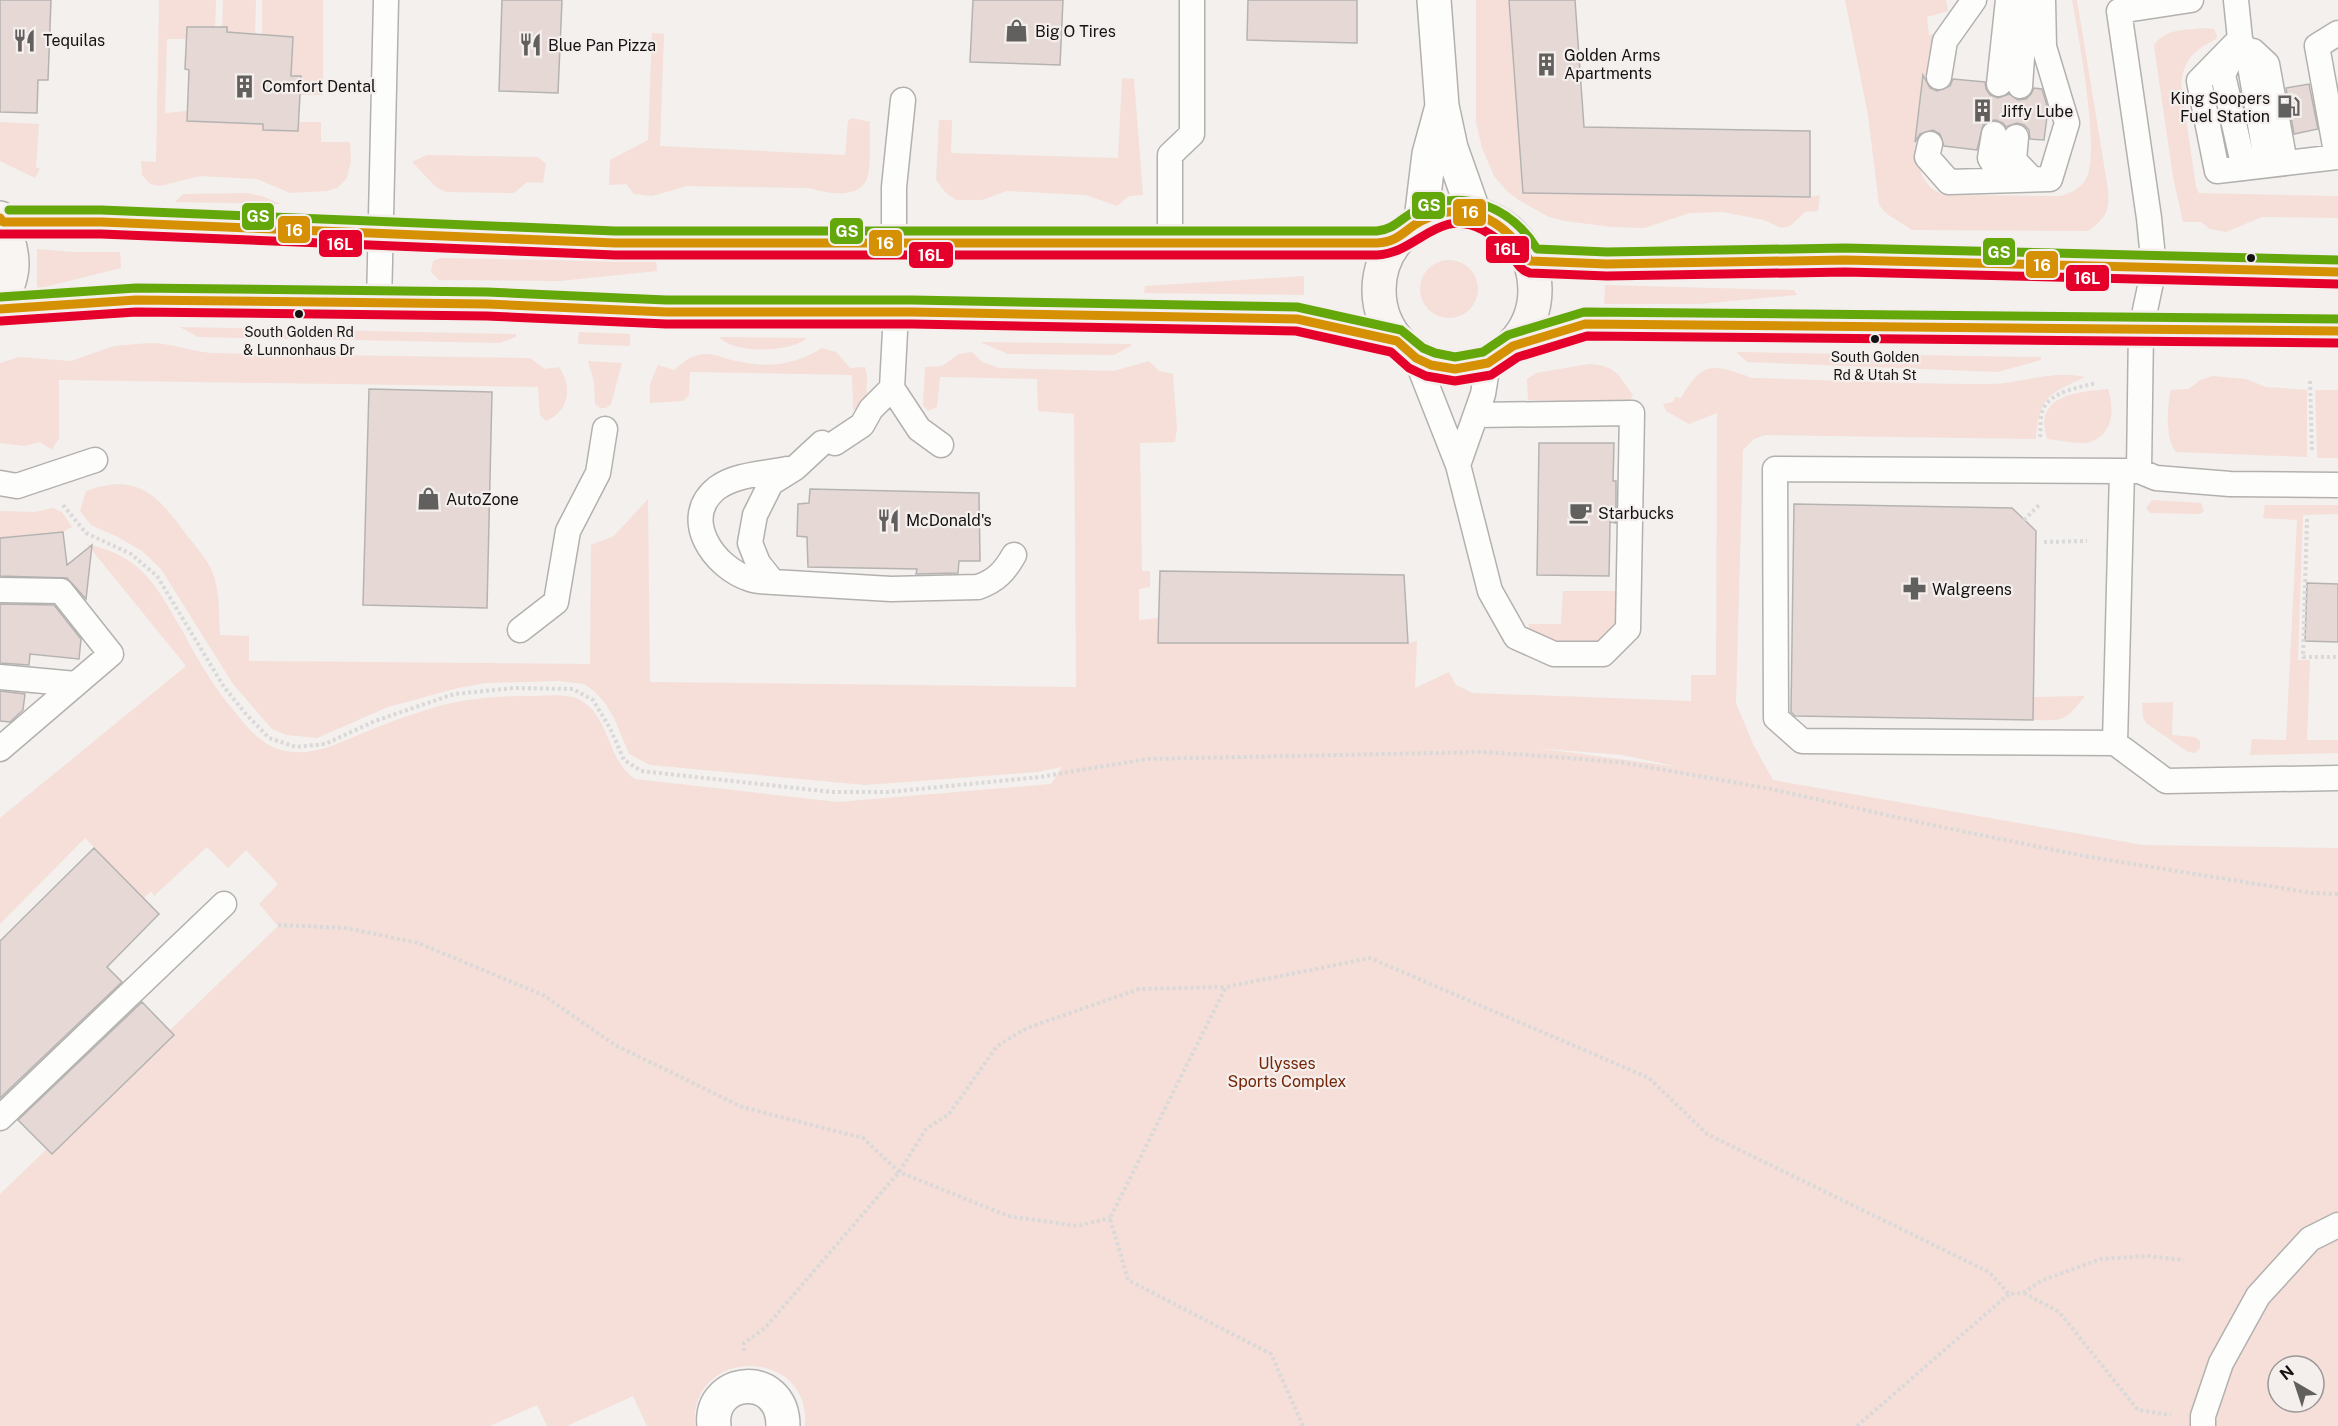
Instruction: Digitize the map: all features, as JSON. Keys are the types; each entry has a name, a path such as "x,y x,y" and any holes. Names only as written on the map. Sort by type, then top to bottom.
{"main road":[{"path":"1407,349 1382,312 1379,285 1393,243 1421,220 1450,211 1474,213 1502,225 1523,245 1530,261 1536,287 1528,324 1501,354"},
{"path":"0,303 9,286 14,260 2,220 615,243 1393,243"},
{"path":"1530,261 1606,264 1845,260 2338,272"},
{"path":"0,309 136,300 488,304 666,312 896,312 1297,319 1407,349 1431,365 1455,369 1585,324 2338,331"}],"street":[{"path":"1434,0 1442,106 1451,148 1474,213"},
{"path":"1421,220 1429,154 1442,106"},
{"path":"714,1426 714,1413 718,1403 736,1388 748,1386 760,1387 778,1402 783,1414 783,1426"}],"lane":[{"path":"379,304 386,0"},
{"path":"1170,242 1170,155 1192,134 1192,0"},
{"path":"1939,77 1945,41 1974,0"},
{"path":"2008,0 2009,85 2026,0"},
{"path":"1930,144 1927,157 1949,182 2050,179 2067,123 2044,47 2043,0"},
{"path":"2115,743 2121,541 2130,471 2141,329 2154,267 2119,11 2191,0"},
{"path":"2236,0 2240,39 2223,75 2265,165"},
{"path":"2240,39 2199,81 2217,171 2338,157 2317,46 2338,33"},
{"path":"2240,39 2267,64 2265,165"},
{"path":"894,243 894,186 903,100"},
{"path":"2004,180 1990,158 2005,136 2014,160 2031,178"},
{"path":"896,312 892,388 919,429 941,445"},
{"path":"1407,349 1458,465 1490,591 1516,637 1554,654 1603,654 1628,629 1632,413 1476,415"},
{"path":"1458,465 1483,394 1501,354"},
{"path":"773,582 758,563 750,543 755,514 771,483 828,443 862,425 871,409 892,388"},
{"path":"520,630 556,602 568,531 598,473 605,429"},
{"path":"0,483 17,486 95,460"},
{"path":"795,468 731,480 716,489 700,509 700,530 722,562 750,579 891,589 978,587 991,583 1006,569 1014,555"},
{"path":"2338,485 2230,484 2156,478 2130,471 1775,469 1776,718 1802,741 2115,743 2166,781 2338,778"},
{"path":"0,590 61,591 111,654 0,748"},
{"path":"0,677 76,684"},
{"path":"0,1118 224,904"},
{"path":"2203,1426 2203,1416 2221,1363 2259,1296 2310,1239 2338,1225"}],"path":[{"path":"2024,520 2044,500 2040,440 2042,412 2048,402 2062,393 2096,383"},
{"path":"62,504 86,534 131,554 157,576 224,687 245,713 269,738 296,747 325,744 375,721 454,694 514,688 573,690 593,700 610,728 624,760 640,771 832,792 888,792 1040,777 1147,759 1482,752 1543,756 1626,763 1771,789 2084,856 2312,893 2338,894"},
{"path":"2044,542 2121,541"},
{"path":"2305,580 2303,657 2338,657"},
{"path":"278,925 346,928 418,943 543,995 615,1045 742,1107 863,1138 899,1173 1008,1216 1077,1226 1110,1218"},
{"path":"748,1386 744,1343 765,1328 899,1173 926,1129 949,1114 998,1046 1027,1028 1139,989 1226,987 1370,958 1649,1078 1707,1134 1989,1272 2009,1294"},
{"path":"1226,987 1110,1218 1128,1280 1271,1354 1303,1426"},
{"path":"1857,1426 2009,1294 2024,1293 2043,1281 2101,1259 2147,1256 2184,1260"},
{"path":"2024,1293 2059,1312 2138,1410 2179,1416"}],"green space":[{"path":"159,0 216,0 215,27 188,27 187,39 167,39 165,113 187,111 187,121 263,124 264,130 297,131 299,122 321,122 321,142 350,142 351,161 347,178 337,188 327,191 290,193 257,179 200,176 160,186 150,184 142,175 141,161 156,162"},
{"path":"223,0 256,0 255,34 227,34 227,29 222,28"},
{"path":"262,0 323,0 323,95 300,95 301,76 291,76 293,37 262,35"},
{"path":"1476,0 1509,0 1523,193 1810,197 1820,195 1818,211 1805,212 1790,226 1781,228 1764,220 1723,212 1690,213 1644,228 1612,227 1549,217 1520,201 1508,192 1494,176 1482,148 1476,122"},
{"path":"1845,0 1946,0 1948,11 1927,17 1929,35 1939,33 1929,61 1928,75 1923,76 1915,142 1920,143 1919,167 1923,178 1931,188 1943,195 2060,196 2081,185 2086,179 2090,165 2090,120 2087,92 2072,0 2077,0 2108,189 2107,209 2103,218 2088,231 1912,230 1887,214 1879,205 1868,115"},
{"path":"2214,29 2216,39 2201,48 2187,62 2181,85 2196,187 2199,193 2338,196 2338,218 2262,217 2226,232 2210,229 2201,222 2183,222 2173,177 2154,46 2158,40 2170,33"},
{"path":"652,33 664,34 660,146 845,155 848,121 852,118 870,122 869,169 864,183 859,189 843,193 809,188 687,186 652,196 634,194 626,184 609,185 610,160 648,140"},
{"path":"1122,78 1134,79 1143,195 1129,196 1117,206 1086,195 1007,191 982,200 956,200 945,192 936,180 939,120 952,120 951,153 1118,158"},
{"path":"0,122 39,124 36,167 40,169 35,178 0,161"},
{"path":"427,155 538,157 546,164 543,183 527,182 514,193 446,192 436,187 412,162"},
{"path":"247,193 281,204 175,202 183,194"},
{"path":"37,249 120,252 121,268 37,289"},
{"path":"441,258 656,262 657,271 560,281 439,280 431,272 433,261"},
{"path":"1443,260 1455,260 1470,268 1478,283 1478,295 1470,310 1455,318 1443,318 1428,310 1420,295 1420,283 1428,268"},
{"path":"1304,276 1304,295 1144,293 1145,286"},
{"path":"1605,285 1794,290 1797,295 1699,304 1604,304"},
{"path":"180,327 516,334 516,337 500,343 198,337"},
{"path":"579,332 630,334 630,346 578,344"},
{"path":"719,337 807,338 788,347 762,350 726,343"},
{"path":"980,342 1131,344 1131,346 1114,355 1008,354"},
{"path":"149,343 211,353 530,358 545,369 559,367 567,391 560,412 546,421 540,415 538,387 59,380 59,438 52,450 40,442 24,446 0,443 0,363 19,357 71,361 114,346"},
{"path":"822,348 836,352 850,368 865,367 866,408 853,410 852,375 690,372 689,395 683,401 650,403 650,384 658,365 674,370 691,357 707,354 744,363 778,364 800,359"},
{"name":"Ulysses Sports Complex","path":"972,352 982,362 999,368 1114,371 1149,361 1159,371 1173,374 1177,429 1175,442 1140,443 1142,571 1150,571 1150,587 1139,589 1139,620 1159,618 1158,643 1408,643 1417,641 1415,688 1449,672 1456,685 1473,693 1691,701 1691,675 1716,675 1717,413 1689,424 1666,411 1663,404 1673,402 1675,397 1681,398 1703,371 1718,368 1752,378 1900,383 1990,384 2061,375 2085,377 2054,393 2043,405 2036,439 1765,435 1754,439 1743,450 1736,703 1753,744 1773,780 2143,845 2338,848 2338,1426 805,1426 802,1400 790,1381 771,1370 750,1366 729,1370 710,1381 698,1400 695,1426 647,1426 633,1396 567,1426 547,1426 537,1405 490,1426 0,1426 0,1194 278,926 259,904 278,884 246,850 228,868 207,847 154,896 151,891 144,898 85,838 0,924 0,818 186,666 87,544 122,556 148,578 161,595 227,703 258,737 275,748 286,751 307,752 328,747 400,719 451,703 490,698 554,695 573,697 588,706 603,726 619,761 635,779 838,802 1051,784 1062,767 1037,772 865,785 650,765 629,754 614,718 594,691 584,684 559,681 486,683 458,688 388,707 317,738 287,735 272,729 233,684 161,569 142,551 91,525 80,511 86,491 120,484 134,486 157,500 168,511 212,571 218,594 220,635 249,636 249,661 590,664 591,545 614,536 648,499 650,682 1076,687 1074,414 1038,411 1037,379 940,377 937,407 928,411 923,405 925,367 942,366 959,354","holes":["1538,748 1622,755 1679,767"]},
{"path":"1736,352 2041,357 2041,360 1997,372 1747,362"},
{"path":"588,361 622,363 611,404 606,408 600,408 595,404 594,382"},
{"path":"1589,364 1616,372 1633,395 1629,403 1528,400 1527,379 1536,373"},
{"path":"2213,376 2246,379 2266,387 2307,390 2307,457 2176,452 2172,447 2169,431 2168,413 2171,390 2189,389 2200,380"},
{"path":"2108,389 2111,405 2110,420 2104,433 2098,438 2080,443 2047,439 2045,418 2047,411 2058,400 2083,392"},
{"path":"2315,390 2338,390 2338,458 2317,458"},
{"path":"2152,500 2201,503 2204,511 2200,514 2150,513 2146,508"},
{"path":"2265,505 2338,505 2338,514 2303,515 2298,660 2310,660 2307,740 2338,740 2338,753 2250,755 2252,739 2286,740 2297,520 2263,518"},
{"path":"53,508 62,512 72,527 63,532 0,538 0,511 35,512"},
{"path":"1563,591 1619,591 1619,624 1604,642 1555,644 1530,631 1528,624 1561,624"},
{"path":"2085,696 2064,718 2033,720 2033,697"},
{"path":"2173,702 2172,735 2195,737 2200,741 2200,748 2195,753 2188,752 2146,723 2143,717 2142,703"}],"building":[{"name":"Tequilas","path":"0,0 51,0 48,80 38,80 37,113 0,112"},
{"name":"Blue Pan Pizza","path":"502,0 562,0 558,93 499,91"},
{"name":"Big O Tires","path":"973,0 1063,0 1060,65 970,62"},
{"path":"1248,0 1357,0 1357,43 1247,40"},
{"name":"Golden Arms Apartments","path":"1509,0 1575,0 1584,127 1810,131 1810,197 1523,193"},
{"name":"Comfort Dental","path":"187,27 227,27 227,32 293,37 291,76 301,76 298,131 263,130 263,124 187,121 189,70 185,69"},
{"name":"Jiffy Lube","path":"1923,75 1930,88 1937,91 1950,86 1953,79 1985,82 1990,95 1998,98 2009,94 2018,100 2026,99 2034,88 2042,89 2048,109 2044,140 2030,139 2029,130 2024,125 2017,123 2006,127 1996,120 1988,121 1983,125 1977,150 1944,146 1940,134 1933,130 1920,134 1915,142"},
{"path":"2309,84 2318,129 2294,134 2286,88"},
{"name":"AutoZone","path":"369,389 492,392 487,608 363,605"},
{"name":"Starbucks","path":"1539,443 1614,443 1613,481 1616,481 1616,523 1610,522 1609,576 1537,575"},
{"name":"McDonald's","path":"810,489 979,493 980,561 959,561 958,573 916,574 917,569 808,567 807,537 797,536 798,504 809,503"},
{"name":"Walgreens","path":"1794,504 2012,508 2036,531 2033,720 1795,716 1791,712"},
{"path":"63,532 67,565 92,545 86,599 67,578 0,576 0,538"},
{"path":"1160,571 1404,575 1408,643 1158,643"},
{"path":"2307,583 2338,584 2338,642 2305,641"},
{"path":"0,604 54,605 81,639 79,659 30,654 29,665 0,663"},
{"path":"0,691 25,694 23,710 10,722 0,721"},
{"path":"94,848 159,914 107,967 122,982 0,1098 0,941"},
{"path":"142,1002 174,1035 52,1154 18,1120"}],"transit line":[{"name":"GS","path":"9,210 101,210 615,231 1377,231 1393,226 1417,210 1434,203 1452,200 1468,201 1500,212 1514,222 1537,249 1607,252 1845,248 2338,260"},
{"name":"16","path":"0,218 3,222 101,222 615,243 1377,243 1396,238 1421,221 1438,214 1454,212 1469,213 1497,224 1509,234 1530,261 1607,264 1845,260 2338,272"},
{"name":"16L","path":"0,234 101,234 615,255 1377,255 1405,247 1440,227 1467,224 1483,230 1500,241 1518,265 1530,273 1607,276 1845,272 2338,284"},
{"name":"GS","path":"0,297 136,288 487,292 666,300 912,300 1297,307 1401,330 1423,348 1455,357 1483,352 1508,335 1584,312 2338,319"},
{"name":"16","path":"0,309 136,300 487,304 666,312 912,312 1297,319 1397,341 1416,358 1431,365 1455,369 1488,363 1513,346 1585,324 2338,331"},
{"name":"16L","path":"1,321 136,312 487,316 666,324 912,324 1296,331 1391,352 1409,368 1426,376 1455,381 1491,375 1518,357 1587,336 2338,343"}],"place":[{"name":"Big O Tires","path":"1017,31"},
{"name":"Tequilas","path":"25,40"},
{"name":"Blue Pan Pizza","path":"530,45"},
{"name":"Golden Arms Apartments","path":"1546,64"},
{"name":"Comfort Dental","path":"244,86"},
{"name":"King Soopers Fuel Station","path":"2288,107"},
{"name":"Jiffy Lube","path":"1983,111"},
{"name":"South Golden Rd & Lunnonhaus Dr","path":"299,314"},
{"name":"South Golden Rd & Utah St","path":"1875,339"},
{"name":"AutoZone","path":"428,499"},
{"name":"Starbucks","path":"1580,513"},
{"name":"McDonald's","path":"888,520"},
{"name":"Walgreens","path":"1914,589"}]}
